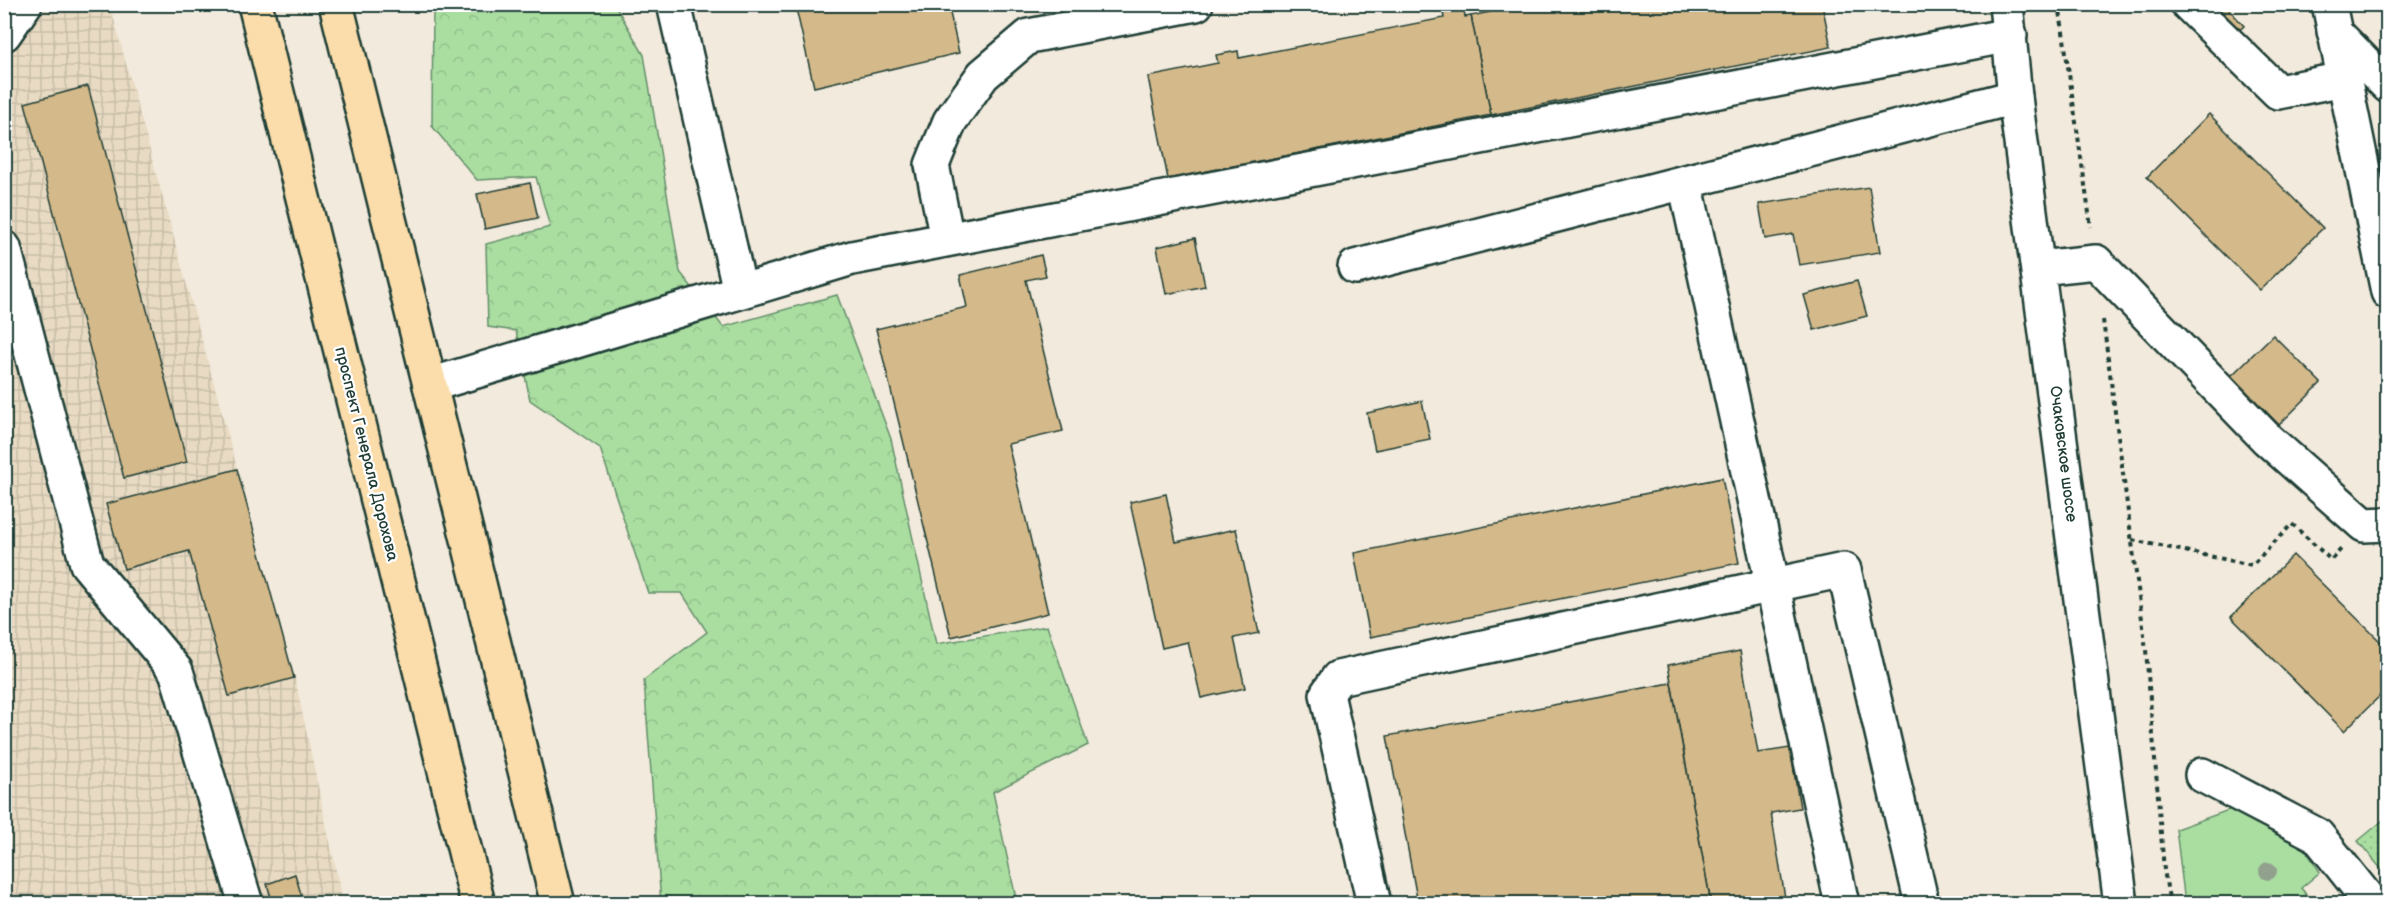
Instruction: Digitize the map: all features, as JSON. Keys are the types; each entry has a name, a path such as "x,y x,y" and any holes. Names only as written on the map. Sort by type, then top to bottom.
{"main road":[{"name":"проспект Генерала Дорохова","path":"255,4 478,903"},
{"path":"336,4 558,903"}],"street":[{"path":"4,34 25,4"},
{"path":"674,4 740,291"},
{"path":"947,239 932,165 950,121 983,75 1029,36 1196,4"},
{"path":"2188,4 2278,92 2344,79"},
{"path":"2332,18 2388,292"},
{"path":"2332,18 2388,86"},
{"path":"430,385 852,258 2008,20"},
{"name":"Очаковское шоссе","path":"2008,20 2015,97 2121,903"},
{"path":"1354,267 2015,97"},
{"path":"1685,183 1842,903"},
{"path":"4,248 87,564 176,671 246,903"},
{"path":"2039,268 2096,262 2264,436 2376,525"},
{"path":"1374,903 1327,694 1338,678 1844,570 1922,903"},
{"path":"2202,775 2317,835 2372,903"}],"path":[{"path":"2059,4 2096,262 2146,650 2164,870 2170,903"},
{"path":"2132,540 2252,565 2292,524 2331,560 2376,525"}],"shaded area":[{"path":"5,5 110,5 296,683 343,903 5,904"}],"green space":[{"path":"433,5 615,5 644,55 680,272 723,327 837,295 891,439 936,644 1047,626 1088,745 993,792 1017,903 661,903 644,680 707,632 682,593 648,593 600,448 530,400 516,331 488,327 486,244 550,227 536,177 477,180 432,126"},
{"path":"2237,807 2298,838 2320,872 2301,888 2313,903 2185,903 2176,829"},
{"path":"2387,817 2387,876 2358,841"}],"building":[{"path":"795,4 948,4 959,53 814,87"},
{"path":"1528,4 1822,4 1831,47 1491,115 1471,16"},
{"path":"2199,4 2224,4 2244,26 2219,49"},
{"path":"1464,9 1465,17 1471,16 1491,115 1168,179 1148,77 1218,63 1216,55 1238,51 1239,58 1444,18 1443,13"},
{"path":"88,86 187,462 124,478 25,103"},
{"path":"2209,114 2323,228 2260,290 2147,177"},
{"path":"530,183 538,218 485,229 477,194"},
{"path":"1869,187 1880,252 1799,265 1793,234 1765,239 1759,204"},
{"path":"1195,238 1205,286 1166,294 1157,247"},
{"path":"1041,255 1046,276 1026,280 1063,431 1008,444 1048,613 951,637 876,329 967,307 960,275"},
{"path":"1857,281 1867,316 1814,330 1804,295"},
{"path":"2273,335 2321,383 2279,425 2231,376"},
{"path":"1422,401 1430,439 1375,450 1367,413"},
{"path":"237,469 294,678 229,696 189,551 124,569 106,504"},
{"path":"1722,478 1739,563 1370,637 1354,553"},
{"path":"1166,494 1176,542 1236,529 1259,633 1234,638 1245,688 1201,698 1188,642 1162,648 1130,502"},
{"path":"2293,555 2388,649 2388,688 2344,731 2231,617"},
{"path":"1740,651 1758,753 1790,748 1800,808 1771,813 1786,904 1711,904 1668,665"},
{"path":"1671,683 1711,904 1418,904 1387,736"},
{"path":"295,874 304,904 273,904 267,884"}]}
